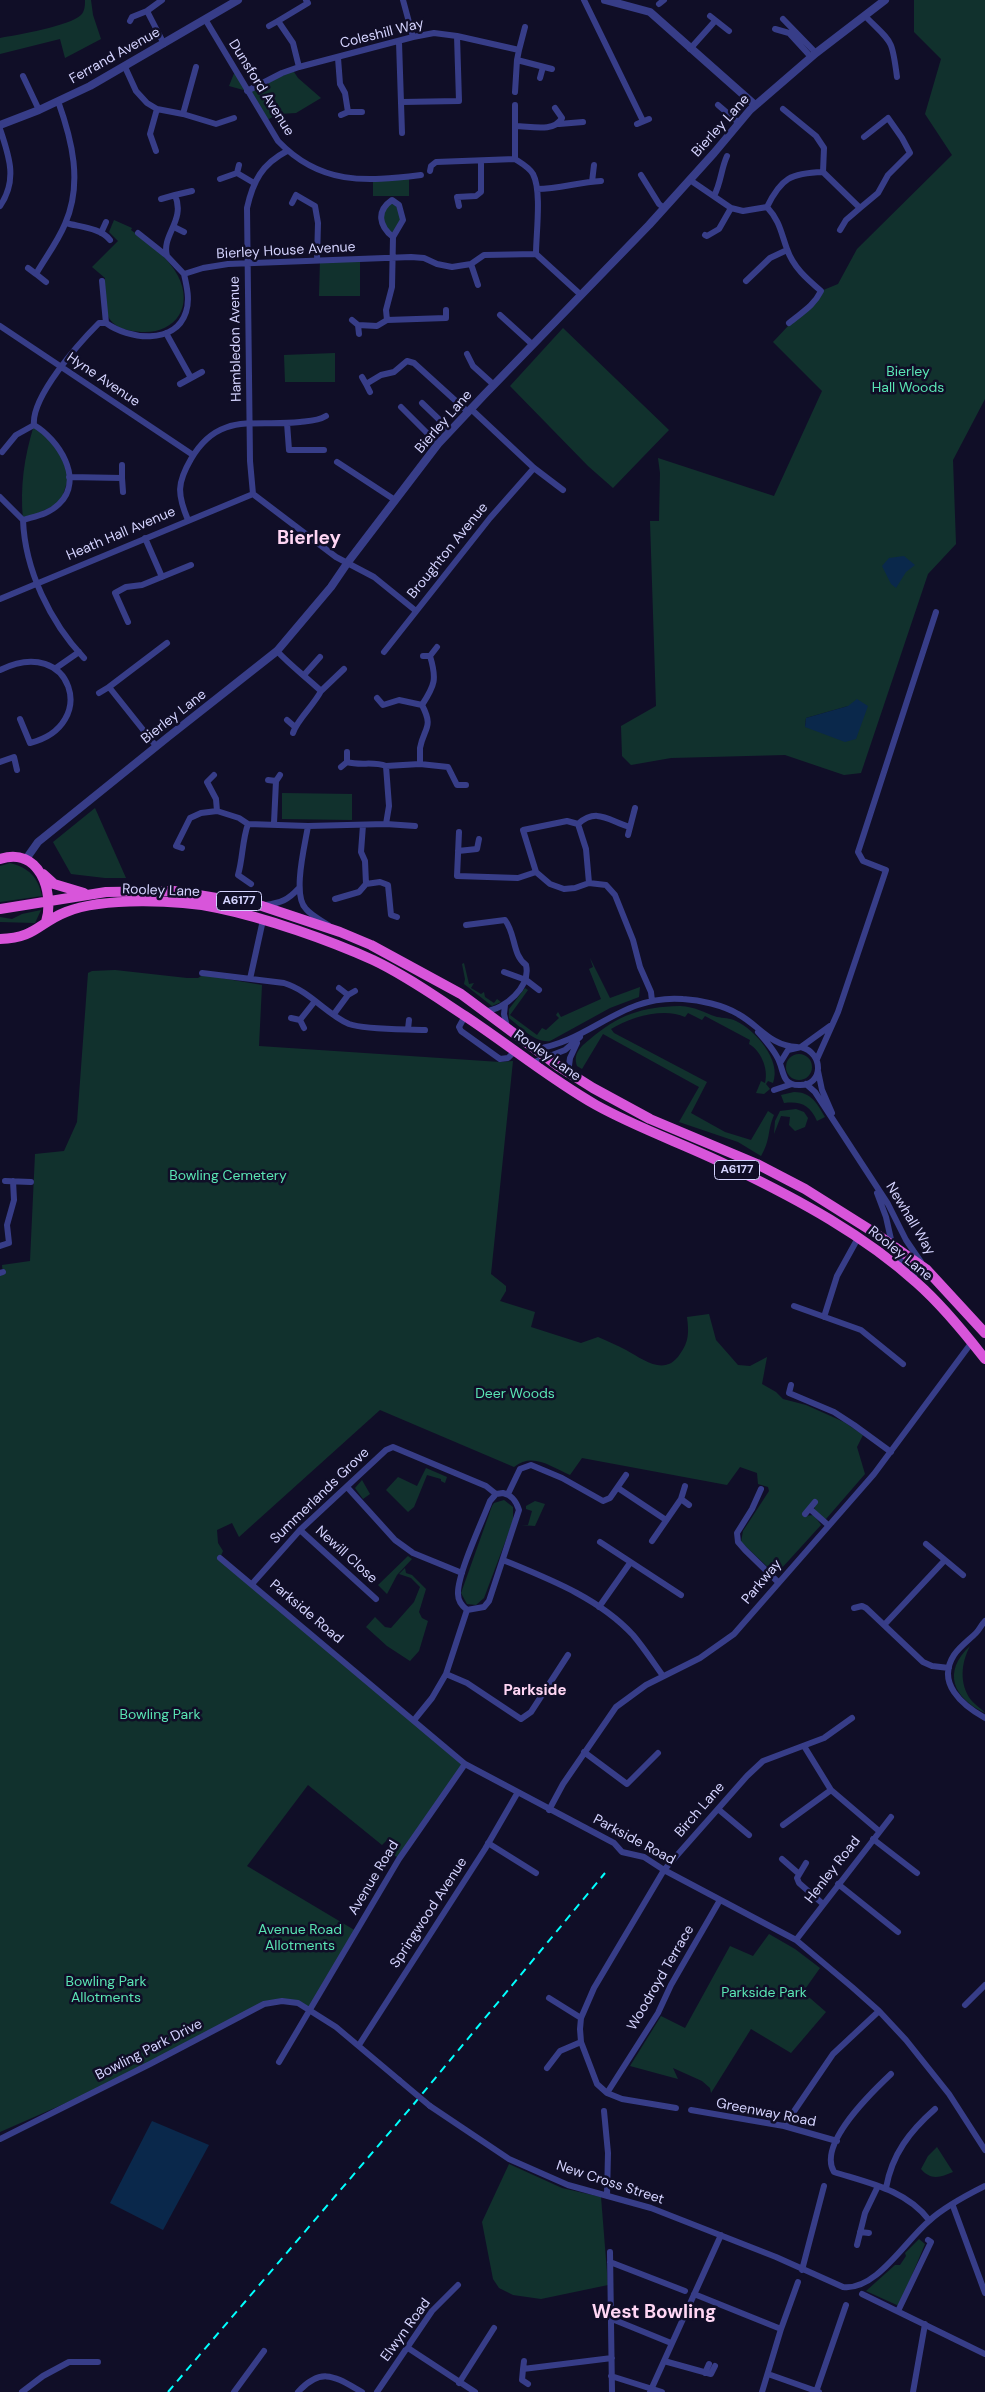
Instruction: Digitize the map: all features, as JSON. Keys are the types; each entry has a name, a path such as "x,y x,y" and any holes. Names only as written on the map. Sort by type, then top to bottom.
{"highway":[{"path":"0,859 7,857 26,859 54,884 88,894"},
{"path":"41,872 49,903 46,922"},
{"name":"Rooley Lane","path":"0,909 49,903 88,894 128,891 174,892 259,906 340,932 419,969 461,994 568,1073 650,1119 765,1168 805,1189 892,1244 926,1269 985,1333"},
{"name":"Rooley Lane","path":"1,938 22,937 33,933 46,922 85,905 168,903 216,908 262,920 375,961 465,1016 597,1106 750,1176 812,1208 858,1238 916,1282 972,1342 985,1359"}],"street":[{"path":"130,18 147,11 162,0"},
{"name":"Ferrand Avenue","path":"0,125 39,110 125,67 238,0"},
{"path":"402,0 413,36"},
{"path":"584,0 643,121"},
{"path":"605,0 650,12 755,105"},
{"name":"Bierley Lane","path":"26,859 38,842 277,651 331,588 348,562 438,444 664,208 755,105 814,55 884,0"},
{"path":"269,26 309,2"},
{"path":"147,11 164,44"},
{"path":"866,16 888,36 894,48 892,65 897,77"},
{"path":"690,48 713,18 728,31"},
{"name":"Dunsford Avenue","path":"205,19 278,141 287,151 317,170 337,177 356,180 421,175"},
{"path":"783,19 814,55"},
{"path":"278,21 293,43 299,67"},
{"path":"515,92 517,60 525,27"},
{"path":"775,29 789,33 814,55"},
{"name":"Coleshill Way","path":"247,91 282,72 399,42 413,36 434,34 457,36 519,50"},
{"path":"402,102 459,101 457,36"},
{"path":"399,42 402,133"},
{"path":"338,58 340,84 345,94 348,112"},
{"path":"517,60 552,69"},
{"path":"125,67 136,91 147,103 156,109 183,114 216,124 234,118"},
{"path":"183,114 196,67"},
{"path":"540,78 543,67"},
{"path":"23,76 39,110"},
{"path":"36,274 66,223 73,193 75,173 70,133 58,101"},
{"path":"515,105 515,159"},
{"path":"718,105 739,123"},
{"path":"555,108 562,118 559,124"},
{"path":"156,109 150,134 156,151"},
{"path":"782,109 816,136 824,148 823,172"},
{"path":"341,114 362,112"},
{"path":"840,230 846,220 878,193 888,175 913,153 889,115 864,137"},
{"path":"515,126 549,127 559,124 583,122"},
{"path":"0,129 11,161 11,183 6,198 0,206"},
{"name":"Hambledon Avenue","path":"253,494 249,423 247,208 254,183 274,158 287,151"},
{"path":"714,196 719,186 723,164 727,156"},
{"path":"430,171 431,166 436,162 515,159 524,164 533,174 537,189 536,254 581,295"},
{"path":"459,206 458,197 476,196 481,192 481,161"},
{"path":"237,173 239,165"},
{"path":"592,182 594,165"},
{"path":"767,207 775,191 788,177 823,172 860,208"},
{"path":"220,179 237,173 254,183"},
{"path":"641,175 659,204 664,208"},
{"path":"690,180 731,208 743,211 767,207"},
{"path":"537,189 558,189 582,182 601,181"},
{"path":"161,199 192,191"},
{"path":"292,203 296,195 315,206 318,223 317,260"},
{"path":"167,256 166,247 179,215 175,196"},
{"path":"387,320 386,310 392,287 393,237 403,220 399,205 392,200 386,204 381,215 383,226 393,237"},
{"path":"767,207 777,218 787,250 799,271 821,291 810,308 802,311 789,323"},
{"path":"705,235 711,235 719,229 731,208"},
{"path":"101,234 106,222"},
{"path":"66,223 101,234 110,240"},
{"path":"174,227 184,232"},
{"path":"34,426 33,421 42,399 61,367 70,354 99,323 106,323 116,330 135,337 166,333 179,324 186,314 188,289 184,274 167,256 138,233"},
{"path":"746,281 770,258 787,250"},
{"name":"Bierley House Avenue","path":"184,274 203,268 248,263 392,258 424,258 437,264 452,267 472,264 484,255 536,254"},
{"path":"472,264 478,285"},
{"path":"28,268 46,282"},
{"path":"102,281 106,323"},
{"path":"358,326 377,326 387,320 446,318 446,310"},
{"path":"500,315 534,345"},
{"path":"352,320 358,326 359,334"},
{"name":"Hyne Avenue","path":"1,330 61,367 193,455"},
{"path":"166,333 191,378"},
{"path":"467,354 473,366 494,385"},
{"path":"366,384 381,375 394,372 408,361 414,363 470,410 534,468 563,490"},
{"path":"180,384 202,372"},
{"path":"362,376 370,392"},
{"path":"422,403 451,431"},
{"path":"402,411 438,444"},
{"path":"188,520 180,500 180,488 184,472 193,455 204,441 218,429 232,424 321,420 326,416"},
{"path":"287,423 288,452 324,450"},
{"path":"2,452 16,435 34,426"},
{"path":"23,520 48,512 60,503 67,489 69,477 62,451 41,430 34,426"},
{"path":"337,462 395,500"},
{"path":"122,465 123,492"},
{"name":"Broughton Avenue","path":"384,652 490,518 534,468"},
{"path":"69,477 122,478"},
{"path":"253,494 336,557 374,577 416,611"},
{"name":"Heath Hall Avenue","path":"0,599 253,494"},
{"path":"0,496 23,520 36,583 57,621 82,655 56,668"},
{"path":"145,538 162,577"},
{"path":"128,622 115,593 126,587 142,585 191,565"},
{"path":"536,1049 554,1046 587,1031 617,1012 652,1000 683,999 716,1006 744,1018 773,1041 783,1046 810,1050 817,1058 832,1024 886,870 863,861 858,852 936,612"},
{"path":"99,693 167,643"},
{"path":"422,705 434,687 435,672 427,656 437,647"},
{"path":"277,651 296,671 304,675 321,691"},
{"path":"304,675 320,657"},
{"path":"0,670 12,664 34,661 48,663 56,668 67,683 71,702 68,718 58,730 44,740 28,745 20,719"},
{"path":"287,720 294,730 314,704 321,691 344,669"},
{"path":"109,687 156,746"},
{"path":"377,698 383,705 399,700 422,705"},
{"path":"420,764 420,746 429,727 428,717 422,705"},
{"path":"347,752 347,762"},
{"path":"0,762 14,757 17,770"},
{"path":"347,762 358,765 378,763 386,766 420,764 448,767 457,788 466,785"},
{"path":"341,767 347,762"},
{"path":"386,766 389,806 386,824"},
{"path":"214,775 207,782 216,799 216,811"},
{"path":"268,780 278,778 274,823"},
{"path":"628,834 635,808"},
{"path":"176,846 190,818 201,813 216,811 239,818 248,824 274,823 308,826 386,824 415,826"},
{"path":"578,824 585,817 596,814 630,827"},
{"path":"578,824 567,821 523,830 536,872 550,884 564,889 575,888 589,883 606,885 615,895 623,920 633,940 652,1000"},
{"path":"248,824 242,841 243,852 238,875 251,884"},
{"path":"578,824 586,849 589,883"},
{"path":"364,825 361,852 365,861 366,884"},
{"path":"308,826 299,888 304,908 340,932"},
{"path":"459,832 457,876 518,878 536,872"},
{"path":"458,850 478,849 479,839"},
{"path":"336,899 359,892 366,884 380,882 388,885 394,916 387,923"},
{"path":"259,906 279,904 288,900 299,888"},
{"path":"250,978 262,920"},
{"path":"466,925 505,920 510,926 520,960 526,965 528,973 526,980 506,1005 499,1009 486,1011"},
{"path":"504,972 526,980 539,990"},
{"path":"202,973 284,983 297,987 348,1024 355,1026 426,1030"},
{"path":"339,988 348,995"},
{"path":"334,1014 348,995 355,991"},
{"path":"300,1020 315,1001"},
{"path":"506,1005 504,1014 507,1027"},
{"path":"465,1016 459,1027 461,1031 484,1048 504,1060 515,1051"},
{"path":"291,1018 300,1020"},
{"path":"744,1018 764,1039 780,1063 782,1076 774,1090 792,1084 806,1084 813,1080 818,1071"},
{"path":"300,1020 304,1028"},
{"path":"408,1020 408,1029"},
{"path":"780,1063 788,1050 799,1047 814,1039 832,1024"},
{"path":"532,1063 565,1050 587,1031"},
{"path":"568,1073 574,1047 587,1031"},
{"name":"Newhall Way","path":"817,1058 818,1071 827,1102 847,1143"},
{"path":"782,1076 792,1084"},
{"name":"Newhall Way","path":"806,1084 815,1092 888,1204 906,1240 926,1269"},
{"path":"5,1180 31,1182"},
{"path":"0,1246 9,1243 7,1225 14,1200 13,1181"},
{"name":"Newhall Way","path":"873,1182 886,1217 892,1244 912,1272 916,1282"},
{"path":"824,1317 837,1276 858,1238"},
{"path":"794,1306 861,1330 903,1364"},
{"name":"Parkway","path":"549,1810 563,1784 616,1707 629,1696 719,1646 734,1634 891,1452 972,1342"},
{"path":"791,1385 789,1392 834,1412 891,1452"},
{"name":"Summerlands Grove","path":"252,1584 300,1530 386,1450 393,1447 486,1486 496,1494"},
{"path":"508,1494 520,1469 530,1465 562,1478 603,1501 610,1498 618,1488 623,1475"},
{"path":"652,1541 681,1499 685,1486"},
{"path":"347,1487 395,1540 413,1553 462,1573"},
{"path":"618,1488 666,1520"},
{"path":"761,1489 752,1510 737,1533 738,1542 778,1582"},
{"path":"496,1494 508,1494 516,1501 519,1510 489,1601 484,1607 467,1610 457,1595 462,1573 490,1501 496,1494"},
{"path":"681,1499 689,1505"},
{"path":"805,1514 815,1502"},
{"path":"810,1509 828,1525"},
{"name":"Newill Close","path":"300,1530 376,1598"},
{"path":"600,1542 680,1595"},
{"path":"926,1544 963,1575"},
{"name":"Parkside Road","path":"220,1558 465,1764 614,1843 622,1852 644,1857 664,1870 796,1940 879,2011 906,2040 949,2094 985,2150"},
{"path":"503,1560 561,1584 598,1607 632,1634 662,1676"},
{"path":"885,1624 944,1560"},
{"path":"598,1607 630,1563"},
{"path":"854,1608 862,1606 866,1608 923,1662 932,1666 949,1668"},
{"path":"415,1720 432,1698 446,1674 467,1610"},
{"path":"985,1621 982,1630 957,1652 949,1668 949,1684 953,1692 969,1708 985,1718"},
{"path":"446,1674 467,1683 521,1718 531,1712 568,1655"},
{"name":"Birch Lane","path":"607,2093 597,2084 580,2042 581,2018 594,1988 664,1870 763,1761 776,1754 824,1738 852,1718"},
{"path":"804,1746 831,1790 879,1831"},
{"path":"584,1752 627,1784 658,1754"},
{"name":"Avenue Road","path":"279,2062 399,1859 465,1764"},
{"path":"782,1826 791,1823 831,1790"},
{"name":"Springwood Avenue","path":"359,2045 488,1844 518,1792"},
{"path":"718,1809 749,1835"},
{"name":"Henley Road","path":"796,1940 891,1817"},
{"path":"873,1839 917,1873"},
{"path":"488,1844 536,1873"},
{"path":"782,1860 798,1873"},
{"path":"806,1863 796,1878 799,1883 823,1904"},
{"path":"838,1884 898,1932"},
{"name":"Woodroyd Terrace","path":"607,2093 658,2013 671,1985 720,1900"},
{"path":"965,2005 985,1985"},
{"path":"549,1998 581,2018"},
{"name":"Bowling Park Drive","path":"0,2139 150,2064 264,2004 282,2001 298,2003 310,2010"},
{"name":"New Cross Street","path":"310,2010 359,2045 430,2106 509,2159 568,2185 651,2208 721,2235 834,2284 852,2288 872,2279 929,2220"},
{"path":"784,2126 820,2070 879,2011"},
{"path":"547,2068 560,2051 580,2042"},
{"path":"891,2074 860,2105 837,2141 831,2157 831,2166 834,2172 882,2187 913,2202 929,2220 985,2186"},
{"path":"607,2093 622,2099 676,2108"},
{"path":"857,2245 861,2212 882,2187 900,2146 935,2109"},
{"name":"Greenway Road","path":"691,2110 784,2126 837,2141"},
{"path":"604,2111 608,2153 607,2196"},
{"path":"802,2270 824,2186"},
{"path":"953,2206 985,2293"},
{"path":"860,2232 869,2233"},
{"path":"651,2390 721,2235"},
{"path":"898,2311 931,2242 928,2240"},
{"path":"610,2252 612,2392"},
{"path":"610,2262 685,2291"},
{"path":"762,2392 781,2329 798,2282"},
{"name":"Elwyn Road","path":"377,2392 432,2311 458,2285"},
{"path":"694,2294 781,2329"},
{"path":"862,2294 984,2351"},
{"path":"768,2374 817,2392 846,2305"},
{"path":"612,2319 672,2343"},
{"path":"913,2392 925,2324"},
{"path":"459,2383 494,2328"},
{"path":"408,2348 475,2392"},
{"path":"234,2392 264,2351"},
{"path":"523,2369 612,2358"},
{"path":"524,2361 522,2380 528,2384"},
{"path":"664,2361 708,2374 712,2365"},
{"path":"22,2392 43,2376 69,2362 98,2362"},
{"path":"298,2392 308,2381 321,2375 333,2377 362,2392"},
{"path":"612,2376 662,2392"}],"green space":[{"path":"85,0 91,0 93,15 101,39 65,58 60,39 0,54 0,38 43,30 75,19 83,12"},
{"name":"Bierley Hall Woods","path":"914,0 985,0 985,399 953,460 956,544 928,574 861,773 844,775 785,755 671,758 631,765 622,756 621,726 656,706 650,521 659,521 660,473 658,458 774,496 822,391 773,342 821,291 838,284 857,249 952,155 925,114 941,59 914,32","holes":["848,706 805,727 806,718"]},
{"path":"292,69 298,78 321,98 296,113 278,114 265,121 247,91"},
{"path":"235,71 247,91 229,86"},
{"path":"409,176 409,196 373,196 373,179"},
{"path":"392,200 402,215 395,235 387,232 382,209"},
{"path":"114,220 132,228 131,230 163,256 178,276 184,298 182,308 172,323 163,328 141,332 126,330 113,323 109,318 105,307 105,278 92,267 118,241 109,232"},
{"path":"320,260 360,260 360,296 319,296"},
{"path":"563,328 669,430 613,488 588,466 510,386"},
{"path":"335,353 335,382 285,382 284,355"},
{"path":"34,425 62,451 69,477 60,503 23,520 22,495 24,472"},
{"path":"282,793 352,794 352,820 282,819"},
{"path":"95,808 126,878 105,878 71,874 53,842"},
{"path":"10,863 32,874 42,896 0,902 0,866"},
{"path":"41,910 35,923 0,922 0,917 12,919 22,914"},
{"path":"590,958 610,998 640,987 639,997 610,1008 550,1041 539,1040 533,1037 509,1018 509,1009 525,988 528,990 510,1015 537,1035 542,1028 546,1030 559,1018 556,1015 558,1012 561,1017 601,999 589,969 593,967"},
{"path":"464,963 469,984 474,983 471,988 481,994 484,992 485,997 494,1003 497,999 501,1002 492,1006 464,984 462,964"},
{"name":"Bowling Park","path":"115,970 187,978 198,978 203,975 262,985 259,1046 500,1062 513,1061 491,1274 506,1286 506,1291 500,1301 535,1312 531,1327 581,1343 598,1337 623,1348 647,1362 661,1365 674,1361 683,1350 688,1337 687,1317 709,1314 716,1340 738,1365 750,1366 767,1357 762,1384 776,1392 783,1399 806,1405 844,1422 863,1435 857,1447 865,1474 826,1519 822,1518 814,1510 815,1506 808,1508 802,1516 814,1515 821,1525 780,1570 772,1571 741,1542 743,1531 769,1491 768,1487 758,1484 757,1473 740,1467 727,1485 582,1458 570,1475 542,1462 535,1461 521,1463 514,1467 380,1410 239,1537 232,1523 217,1530 218,1543 223,1551 220,1558 465,1764 399,1859 393,1854 397,1847 387,1840 382,1845 308,1785 247,1866 356,1931 310,2010 298,2003 264,2004 132,2074 0,2132 0,1274 3,1274 2,1265 30,1261 35,1154 64,1151 77,1122 88,973 92,971"},
{"path":"680,1006 734,1020 751,1031 765,1047 774,1065 773,1083 768,1081 766,1084 770,1089 764,1094 756,1093 761,1081 765,1083 766,1071 760,1055 749,1044 750,1040 705,1016 702,1020 688,1013 685,1017 677,1014 657,1013 637,1017 611,1029 614,1033 707,1082 691,1113 725,1132 751,1140 768,1111 774,1115 761,1156 738,1142 679,1122 699,1087 603,1034 582,1069 577,1066 576,1058 580,1048 610,1024 631,1014 653,1008"},
{"path":"799,1054 808,1058 812,1067 808,1076 799,1080 790,1076 786,1067 790,1058"},
{"path":"800,1092 813,1099 825,1117 817,1121 811,1111 804,1105 784,1103 781,1095"},
{"path":"796,1109 804,1112 808,1118 805,1127 795,1131 789,1125 790,1117 781,1116 774,1134 775,1121 780,1111"},
{"path":"426,1468 447,1477 445,1483 441,1479 427,1475 414,1507 408,1512 386,1490 398,1477 417,1486"},
{"path":"362,1480 370,1494 363,1499 355,1488"},
{"path":"504,1500 513,1507 513,1521 484,1598 476,1605 467,1604 461,1593 492,1506 494,1503"},
{"path":"535,1501 545,1504 535,1526 521,1525 528,1525 532,1511 526,1509 526,1506"},
{"path":"408,1556 412,1559 397,1575 387,1594 378,1585"},
{"path":"405,1568 406,1573 412,1575 426,1589 419,1612 422,1618 428,1621 419,1651 410,1661 387,1646 366,1627 375,1617 385,1627 391,1628 414,1602 420,1587 411,1578 399,1574"},
{"path":"970,1646 963,1666 963,1680 971,1700 985,1713 965,1700 955,1684 956,1665"},
{"name":"Parkside Park","path":"769,1934 795,1949 820,1968 803,1992 826,2012 791,2053 751,2029 711,2093 710,2088 702,2081 673,2068 678,2079 630,2066 661,2016 685,2028 730,1946 753,1956"},
{"path":"937,2147 953,2172 932,2177 921,2169 928,2156"},
{"path":"509,2164 562,2188 601,2197 608,2285 541,2299 513,2295 499,2288 493,2279 482,2222"},
{"path":"919,2239 925,2244 899,2306 866,2291 895,2265 900,2265 906,2256 905,2253"}],"water":[{"path":"904,556 915,565 906,572 896,588 891,584 882,566 889,558"},
{"path":"857,699 868,706 856,739 845,742 805,727 806,718 848,706"},
{"path":"152,2121 209,2145 163,2230 110,2203"}],"railway":[{"path":"168,2392 413,2105 605,1873"}],"district":[{"name":"Bierley","path":"309,539"},
{"name":"Parkside","path":"535,1691"},
{"name":"West Bowling","path":"654,2313"}],"park label":[{"name":"Bowling Cemetery","path":"228,1176"},
{"name":"Deer Woods","path":"515,1394"},
{"name":"Avenue Road Allotments","path":"300,1938"},
{"name":"Bowling Park Allotments","path":"106,1990"}]}
